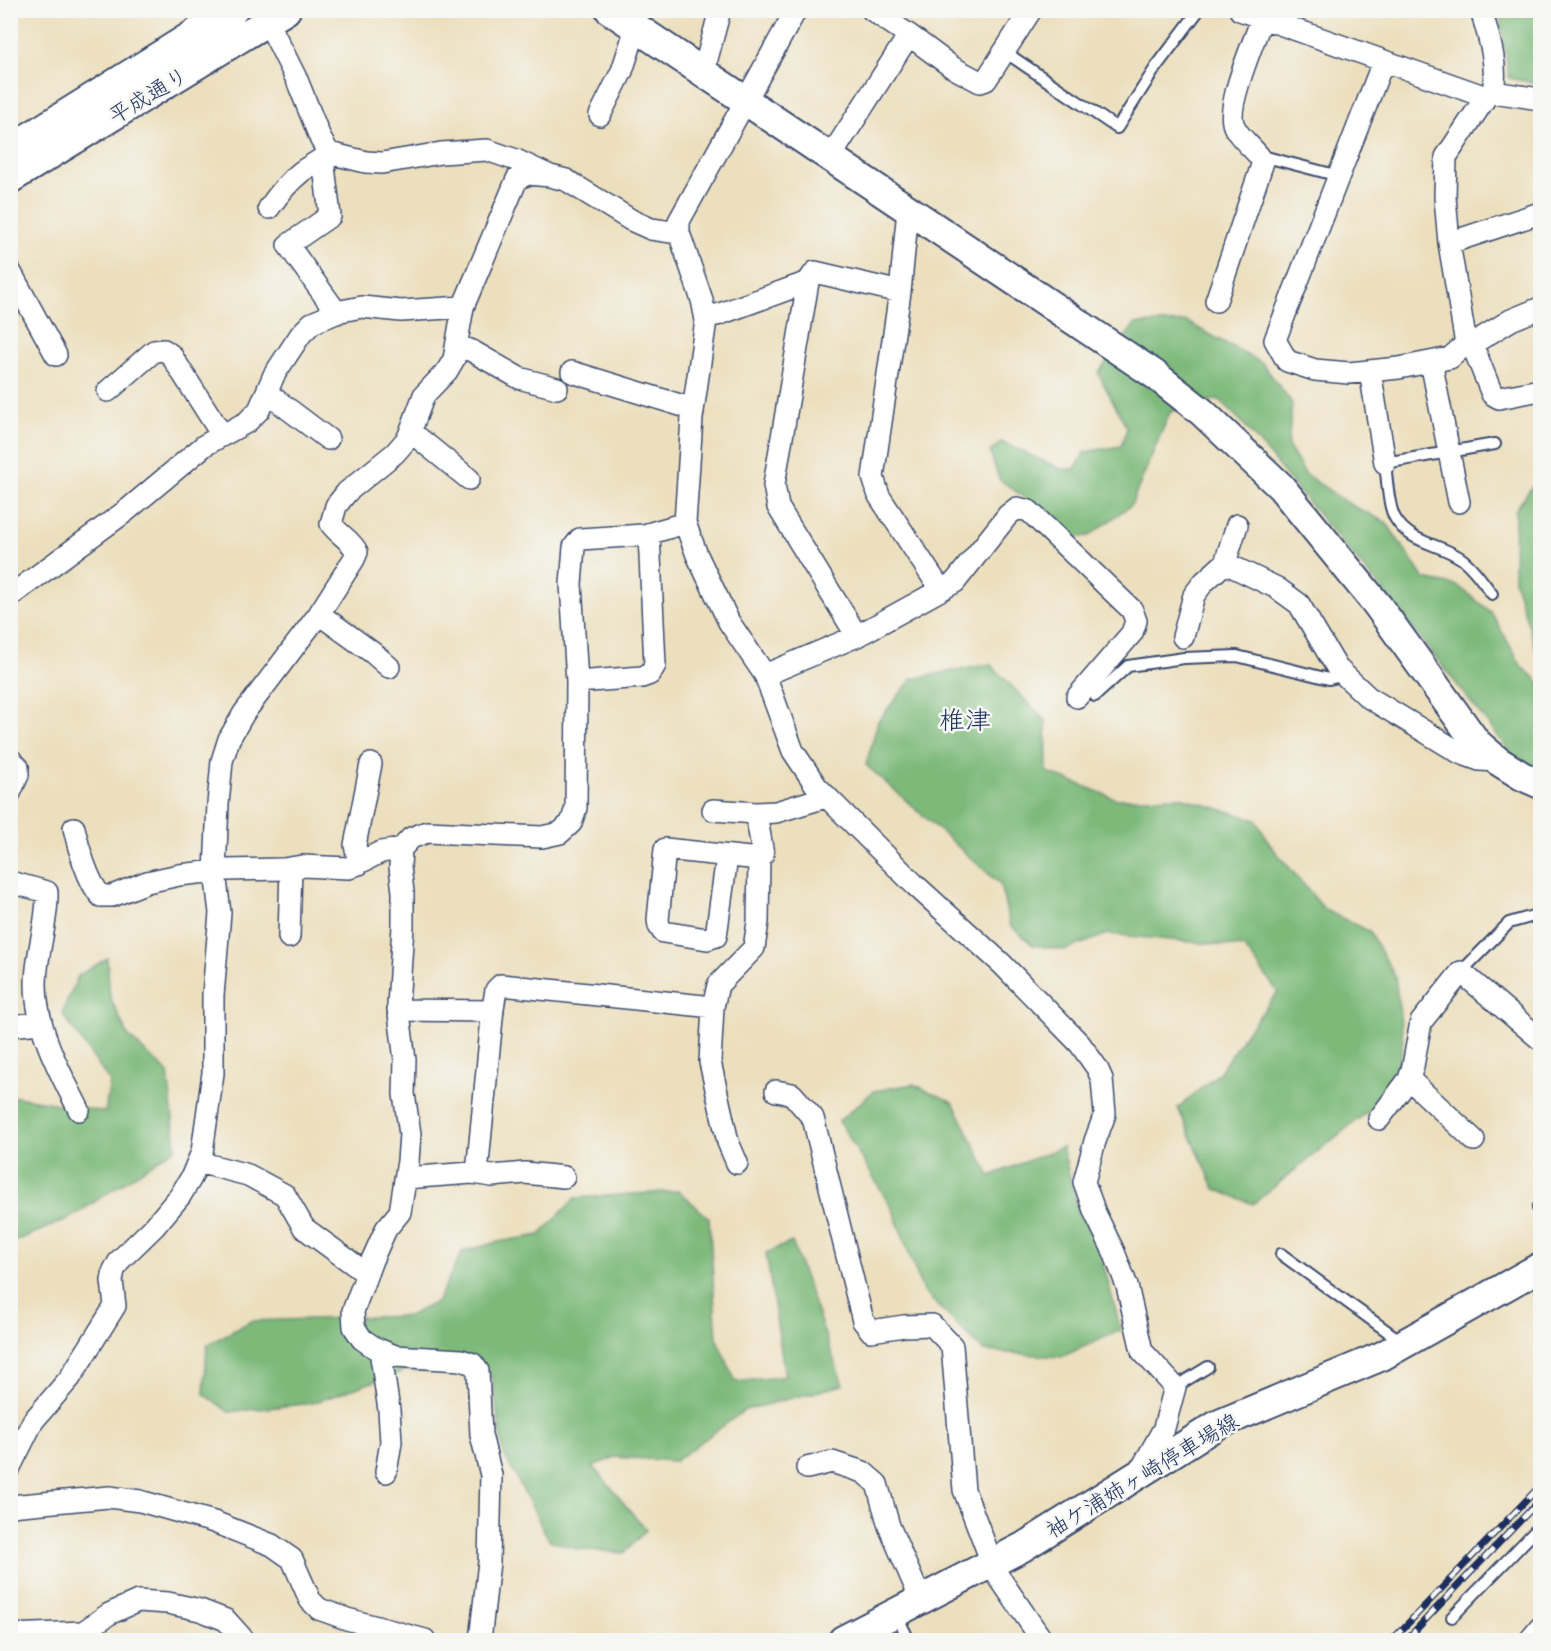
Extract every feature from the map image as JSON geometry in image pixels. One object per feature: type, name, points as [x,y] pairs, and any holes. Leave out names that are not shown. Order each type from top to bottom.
[{"type":"street","name":"平成通り","points":[[10,149],[234,10]]},
{"type":"street","points":[[610,10],[1154,374],[1218,426],[1281,487],[1378,606],[1476,742],[1498,761],[1540,784]]},
{"type":"street","points":[[703,74],[720,10]]},
{"type":"street","points":[[796,10],[679,221],[679,233],[705,315],[693,409],[685,523],[697,555],[729,622],[765,675],[794,751],[817,788],[914,884],[1002,964],[1080,1044],[1097,1068],[1102,1079],[1105,1114],[1084,1182],[1095,1214],[1114,1252],[1127,1286],[1142,1351],[1175,1387],[1164,1428],[1139,1473]]},
{"type":"street","points":[[872,10],[952,67],[980,82],[986,80],[1032,10]]},
{"type":"street","points":[[1240,10],[1383,62],[1490,95],[1540,99]]},
{"type":"street","points":[[1481,10],[1492,44],[1496,76],[1490,95],[1446,157],[1445,196],[1449,243],[1469,344],[1492,394],[1499,398],[1540,390]]},
{"type":"street","name":"平成通り","points":[[10,178],[277,16]]},
{"type":"street","points":[[277,16],[297,80],[326,155],[330,216],[288,245],[337,313]]},
{"type":"street","points":[[1216,301],[1263,162],[1234,128],[1230,116],[1236,92],[1262,19]]},
{"type":"street","points":[[600,115],[622,71],[636,28]]},
{"type":"street","points":[[831,156],[909,35]]},
{"type":"street","points":[[1383,62],[1275,340],[1287,362],[1315,370],[1349,373],[1450,358],[1469,344],[1511,320],[1540,308]]},
{"type":"street","points":[[269,208],[284,188],[302,171],[326,155],[382,163],[441,153],[487,150],[516,160],[550,176]]},
{"type":"street","points":[[10,1467],[33,1421],[70,1378],[116,1306],[112,1281],[114,1270],[120,1260],[154,1227],[180,1196],[202,1152],[213,1073],[213,995],[220,913],[215,872],[222,761],[229,739],[244,713],[319,614],[357,552],[353,544],[336,531],[331,524],[336,506],[354,486],[395,453],[411,432],[424,395],[454,359],[463,307],[518,179],[528,174],[566,180],[631,220],[651,229],[679,233]]},
{"type":"street","points":[[908,210],[900,292],[873,477],[879,496],[941,591]]},
{"type":"street","points":[[1449,243],[1540,213]]},
{"type":"street","points":[[10,271],[56,354]]},
{"type":"street","points":[[857,636],[778,507],[774,485],[808,282],[815,272],[900,292]]},
{"type":"street","points":[[705,315],[717,315],[808,282]]},
{"type":"street","points":[[10,596],[126,511],[205,445],[247,422],[260,410],[274,375],[301,334],[312,323],[337,313],[362,307],[401,311],[463,307]]},
{"type":"street","points":[[458,345],[519,378],[557,388]]},
{"type":"street","points":[[108,391],[154,351],[164,350],[171,355],[222,435]]},
{"type":"street","points":[[1431,362],[1459,502]]},
{"type":"street","points":[[1370,371],[1385,463]]},
{"type":"street","points":[[572,372],[693,409]]},
{"type":"street","points":[[267,393],[328,439]]},
{"type":"street","points":[[411,432],[468,480]]},
{"type":"street","points":[[765,675],[857,636],[955,582],[1008,515],[1017,508],[1029,511],[1132,610],[1136,621],[1132,633],[1086,696]]},
{"type":"street","points":[[480,1641],[489,1562],[490,1475],[481,1434],[478,1371],[473,1364],[460,1360],[395,1356],[362,1339],[354,1327],[353,1311],[366,1274],[386,1229],[400,1212],[410,1134],[404,1094],[405,1060],[398,1010],[404,892],[400,867],[401,849],[411,838],[427,832],[542,837],[560,833],[571,823],[576,808],[577,682],[571,584],[574,547],[580,538],[649,534],[685,523]]},
{"type":"street","points":[[1183,637],[1194,595],[1204,582],[1225,564],[1237,525]]},
{"type":"street","points":[[577,682],[642,677],[650,674],[655,665],[649,534]]},
{"type":"street","points":[[1225,564],[1277,588],[1299,604],[1337,668],[1368,697],[1460,753],[1479,760],[1498,761]]},
{"type":"street","points":[[319,614],[373,653],[389,668]]},
{"type":"street","points":[[10,759],[18,767],[18,775],[10,793]]},
{"type":"street","points":[[359,864],[355,845],[371,764]]},
{"type":"street","points":[[713,810],[776,812],[826,796]]},
{"type":"street","points":[[737,1163],[728,1142],[710,1062],[713,1008],[718,985],[754,948],[758,922],[759,859],[763,854],[756,813]]},
{"type":"street","points":[[74,828],[95,890],[101,896],[112,896],[147,882],[179,875],[302,866],[349,868],[381,852],[401,849]]},
{"type":"street","points":[[727,856],[716,936],[707,939],[663,932],[658,926],[658,920],[665,849],[759,859]]},
{"type":"street","points":[[289,937],[291,868]]},
{"type":"street","points":[[10,882],[47,892],[47,910],[36,983],[40,1023],[79,1110]]},
{"type":"street","points":[[1379,1119],[1409,1079],[1421,1022],[1461,972],[1540,1039]]},
{"type":"street","points":[[477,1173],[493,1011],[496,990],[501,985],[713,1008]]},
{"type":"street","points":[[398,1010],[493,1011]]},
{"type":"street","points":[[10,1026],[40,1023]]},
{"type":"street","points":[[1409,1079],[1474,1140]]},
{"type":"street","points":[[776,1091],[792,1095],[813,1119],[863,1321],[871,1331],[932,1325],[952,1346],[964,1490],[991,1564],[1042,1641]]},
{"type":"street","points":[[198,1162],[248,1176],[285,1195],[304,1228],[366,1274]]},
{"type":"street","points":[[405,1178],[477,1173],[492,1176],[525,1173],[564,1177]]},
{"type":"street","name":"袖ケ浦姉ヶ崎停車場線","points":[[843,1641],[1023,1547],[1217,1425],[1382,1356],[1540,1267]]},
{"type":"street","points":[[380,1350],[391,1442],[386,1472]]},
{"type":"street","points":[[807,1468],[832,1462],[863,1472],[877,1484],[889,1526],[921,1600]]},
{"type":"street","points":[[10,1506],[109,1497],[140,1501],[214,1522],[272,1545],[292,1559],[310,1600],[319,1609],[425,1641]]},
{"type":"street","points":[[10,1635],[83,1632],[109,1614],[138,1601],[168,1603],[200,1610],[226,1620],[244,1641]]},
{"type":"street","points":[[1530,1641],[1540,1628]]},
{"type":"lane","points":[[1005,52],[1118,128],[1156,67],[1199,10]]},
{"type":"lane","points":[[1260,157],[1339,176]]},
{"type":"lane","points":[[1492,594],[1474,570],[1460,558],[1420,541],[1402,528],[1393,516],[1385,463],[1496,444]]},
{"type":"lane","points":[[1086,696],[1128,666],[1184,658],[1237,656],[1329,680],[1346,675]]},
{"type":"lane","points":[[1461,972],[1509,923],[1540,914]]},
{"type":"lane","points":[[1281,1254],[1404,1343]]},
{"type":"lane","points":[[1175,1387],[1208,1367]]},
{"type":"lane","points":[[1452,1617],[1540,1526]]},
{"type":"lane","points":[[896,1613],[909,1641]]},
{"type":"green space","points":[[1499,11],[1540,11],[1540,84],[1509,78]]},
{"type":"green space","points":[[1187,322],[1262,363],[1292,403],[1288,446],[1305,474],[1351,505],[1386,522],[1424,579],[1458,586],[1491,612],[1522,667],[1540,682],[1540,770],[1517,761],[1389,598],[1241,421],[1218,399],[1170,412],[1131,505],[1089,536],[1078,537],[999,479],[990,452],[1001,442],[1061,469],[1075,469],[1085,452],[1121,446],[1127,428],[1098,373],[1135,324]]},
{"type":"green space","points":[[1537,480],[1540,487],[1540,662],[1514,580],[1515,510]]},
{"type":"green space","points":[[990,664],[1046,721],[1047,772],[1117,799],[1180,797],[1256,820],[1271,846],[1325,910],[1369,931],[1395,976],[1403,1039],[1394,1099],[1363,1115],[1253,1204],[1215,1189],[1178,1108],[1219,1073],[1278,992],[1244,947],[1108,934],[1065,950],[1033,945],[1010,925],[1000,884],[866,765],[878,721],[912,679]]},
{"type":"green space","points":[[107,958],[110,997],[128,1036],[168,1073],[176,1148],[70,1218],[11,1243],[11,1096],[105,1112],[110,1082],[62,1013],[78,976]]},
{"type":"green space","points":[[913,1084],[953,1102],[990,1176],[1062,1147],[1078,1209],[1092,1222],[1121,1330],[1061,1357],[984,1351],[923,1291],[893,1210],[839,1121],[874,1091]]},
{"type":"green space","points":[[679,1191],[709,1218],[717,1340],[736,1382],[785,1376],[766,1253],[792,1242],[843,1385],[745,1410],[675,1461],[615,1457],[593,1466],[646,1530],[624,1553],[577,1549],[549,1540],[503,1452],[492,1377],[407,1370],[313,1403],[229,1412],[204,1394],[207,1345],[251,1321],[408,1316],[437,1302],[462,1252],[498,1242],[540,1235],[575,1198]]},
{"type":"railway","points":[[1392,1640],[1540,1486]]},
{"type":"railway","points":[[1406,1640],[1540,1500]]},
{"type":"district","name":"椎津","points":[[965,720]]}]
